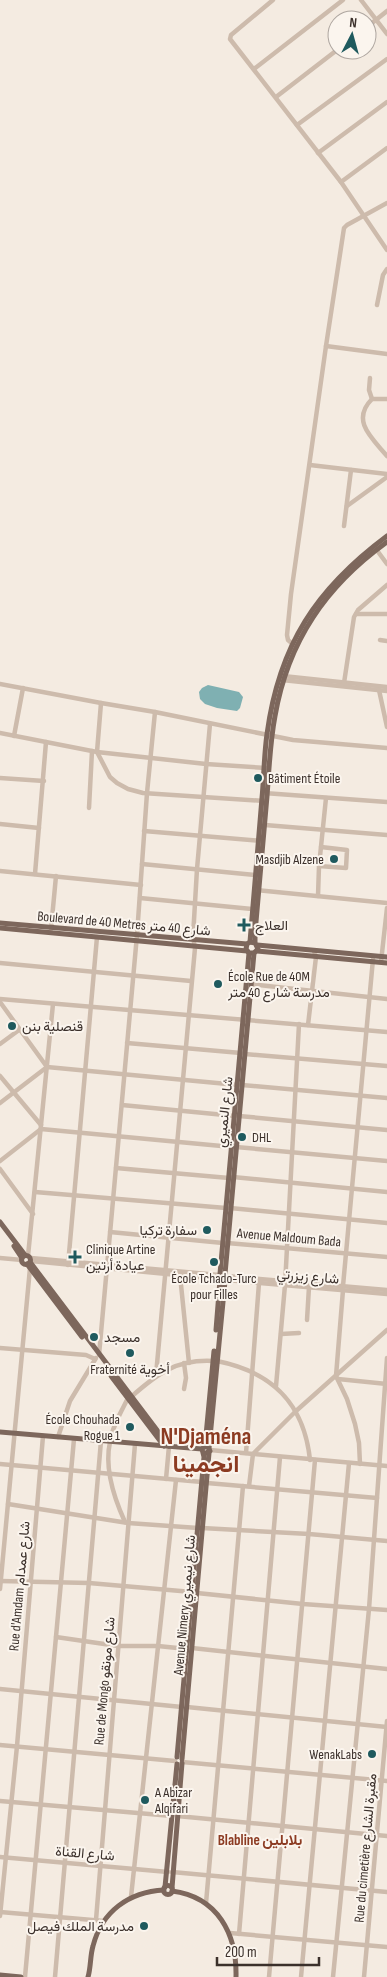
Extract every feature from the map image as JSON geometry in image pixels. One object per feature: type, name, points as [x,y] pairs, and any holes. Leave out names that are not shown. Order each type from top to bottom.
[{"type":"main road","points":[[252,948],[270,735],[281,678],[294,646],[324,600],[387,536]]},
{"type":"main road","points":[[375,547],[387,542]]},
{"type":"main road","points":[[252,948],[252,909],[256,890],[255,875],[265,825],[264,801]]},
{"type":"main road","name":"Boulevard de 40 Metres شارع 40 متر","points":[[0,923],[97,937],[193,940],[252,948]]},
{"type":"main road","name":"Boulevard de 40 Metres شارع 40 متر","points":[[0,928],[51,930],[137,938],[195,946],[252,948]]},
{"type":"main road","points":[[252,948],[384,960]]},
{"type":"main road","name":"شارع النميري","points":[[246,1019],[252,948]]},
{"type":"main road","name":"شارع النميري","points":[[223,1277],[252,948]]},
{"type":"main road","points":[[0,1222],[97,1357],[166,1446]]},
{"type":"main road","points":[[0,1228],[27,1260]]},
{"type":"main road","name":"Avenue Nimery شارع نيميري","points":[[172,1889],[170,1872],[174,1816],[223,1277]]},
{"type":"main road","points":[[0,1432],[207,1450]]},
{"type":"main road","name":"Avenue Nimery شارع نيميري","points":[[164,1888],[170,1872]]},
{"type":"main road","points":[[89,1977],[93,1946],[104,1921],[120,1903],[132,1897],[164,1888],[168,1894],[172,1889],[192,1895],[206,1903],[218,1915],[230,1933],[235,1947],[236,1977]]},
{"type":"main road","points":[[0,1975],[20,1977]]},
{"type":"street","points":[[273,0],[230,37],[231,41],[341,182],[387,250]]},
{"type":"street","points":[[254,69],[343,0]]},
{"type":"street","points":[[361,0],[369,10]]},
{"type":"street","points":[[377,20],[387,34]]},
{"type":"street","points":[[276,97],[327,58]]},
{"type":"street","points":[[297,125],[387,59]]},
{"type":"street","points":[[318,153],[387,102]]},
{"type":"street","points":[[341,182],[386,151]]},
{"type":"street","points":[[294,646],[287,635],[344,228],[387,203]]},
{"type":"street","points":[[378,305],[383,276],[387,269]]},
{"type":"street","points":[[326,346],[387,354]]},
{"type":"street","points":[[370,378],[369,390],[372,399]]},
{"type":"street","points":[[387,399],[372,399],[367,404],[363,415],[364,429],[387,456]]},
{"type":"street","points":[[310,465],[387,476]]},
{"type":"street","points":[[344,526],[351,470]]},
{"type":"street","points":[[347,506],[387,476]]},
{"type":"street","points":[[375,547],[387,564]]},
{"type":"street","points":[[344,683],[356,614],[387,585]]},
{"type":"street","points":[[356,614],[387,614]]},
{"type":"street","points":[[380,640],[387,641]]},
{"type":"street","points":[[281,678],[344,683],[387,691]]},
{"type":"street","points":[[281,678],[379,688],[387,687]]},
{"type":"street","points":[[0,684],[155,712],[293,740],[387,748]]},
{"type":"street","points":[[14,736],[23,688]]},
{"type":"street","points":[[379,688],[387,727]]},
{"type":"street","points":[[89,808],[101,703]]},
{"type":"street","points":[[58,1437],[70,1401],[97,1357],[134,976],[147,793],[155,712]]},
{"type":"street","points":[[156,1375],[195,946],[193,940],[197,869],[210,724]]},
{"type":"street","points":[[0,733],[95,752],[206,764],[267,768]]},
{"type":"street","points":[[35,874],[46,742]]},
{"type":"street","points":[[95,752],[110,777],[128,789],[147,793],[264,801]]},
{"type":"street","points":[[0,778],[44,781]]},
{"type":"street","points":[[265,794],[387,802]]},
{"type":"street","points":[[318,896],[326,798]]},
{"type":"street","points":[[0,824],[39,828]]},
{"type":"street","points":[[265,825],[387,835]]},
{"type":"street","points":[[144,831],[261,841]]},
{"type":"street","points":[[319,866],[346,868],[347,850],[321,847]]},
{"type":"street","points":[[142,864],[255,875]]},
{"type":"street","points":[[0,871],[141,885]]},
{"type":"street","points":[[51,930],[56,876]]},
{"type":"street","points":[[256,890],[387,903]]},
{"type":"street","points":[[140,898],[252,909]]},
{"type":"street","points":[[384,960],[387,908]]},
{"type":"street","points":[[68,1263],[97,937]]},
{"type":"street","points":[[308,1025],[315,954]]},
{"type":"street","points":[[360,1464],[360,1443],[355,1424],[337,1378],[348,1220],[373,959]]},
{"type":"street","points":[[0,963],[191,981]]},
{"type":"street","points":[[250,984],[387,999]]},
{"type":"street","points":[[0,1001],[91,1006],[387,1032]]},
{"type":"street","points":[[0,1001],[47,1067]]},
{"type":"street","points":[[0,1589],[22,1349],[27,1260],[53,1004]]},
{"type":"street","points":[[276,1386],[285,1283],[299,1024]]},
{"type":"street","points":[[0,1044],[20,1030]]},
{"type":"street","points":[[127,1043],[387,1066]]},
{"type":"street","points":[[0,1103],[47,1067],[387,1098]]},
{"type":"street","points":[[0,1076],[41,1127],[119,1137],[387,1160]]},
{"type":"street","points":[[122,1105],[387,1130]]},
{"type":"street","points":[[0,1161],[41,1127]]},
{"type":"street","points":[[116,1168],[387,1192]]},
{"type":"street","points":[[0,1169],[2,1177],[32,1214]]},
{"type":"street","points":[[35,1192],[387,1223]]},
{"type":"street","name":"Avenue Maldoum Bada","points":[[110,1232],[387,1257]]},
{"type":"street","points":[[0,1258],[223,1277]]},
{"type":"street","points":[[165,1272],[180,1275],[223,1277]]},
{"type":"street","points":[[180,1275],[186,1363],[184,1389]]},
{"type":"street","name":"شارع زيزرتي","points":[[223,1277],[259,1283],[285,1283],[309,1287],[343,1288]]},
{"type":"street","name":"شارع زيزرتي","points":[[223,1277],[387,1292]]},
{"type":"street","points":[[246,1453],[259,1283]]},
{"type":"street","points":[[307,1320],[309,1287]]},
{"type":"street","points":[[249,1486],[253,1454],[296,1411],[337,1378],[387,1330]]},
{"type":"street","points":[[280,1334],[299,1334]]},
{"type":"street","points":[[0,1348],[97,1357]]},
{"type":"street","points":[[333,1977],[363,1667],[387,1358]]},
{"type":"street","points":[[126,1523],[114,1496],[110,1474],[110,1442],[130,1398],[156,1375],[186,1363],[215,1361],[252,1372],[276,1386],[296,1411],[312,1460],[313,1492],[269,1977]]},
{"type":"street","points":[[337,1378],[386,1384]]},
{"type":"street","name":"Rue d'Amdam شارع عمدام","points":[[0,1916],[17,1746],[43,1436]]},
{"type":"street","points":[[25,1977],[74,1439]]},
{"type":"street","points":[[55,1977],[76,1752],[100,1441]]},
{"type":"street","name":"Rue de Mongo شارع مونقو","points":[[96,1920],[123,1586],[126,1523],[133,1476],[135,1444]]},
{"type":"street","points":[[166,1446],[166,1479]]},
{"type":"street","points":[[207,1450],[387,1466]]},
{"type":"street","points":[[239,1934],[280,1457]]},
{"type":"street","points":[[301,1977],[349,1463]]},
{"type":"street","points":[[0,1464],[377,1498]]},
{"type":"street","points":[[132,1897],[176,1480]]},
{"type":"street","points":[[206,1903],[243,1486]]},
{"type":"street","points":[[8,1504],[126,1523],[309,1534],[387,1541]]},
{"type":"street","points":[[0,1511],[7,1512]]},
{"type":"street","points":[[0,1581],[89,1583],[303,1604],[387,1610]]},
{"type":"street","points":[[56,1637],[118,1646],[158,1646],[228,1651],[387,1669]]},
{"type":"street","points":[[0,1689],[387,1727]]},
{"type":"street","name":"Rue du cimetière مقبرة الشارع","points":[[364,1977],[376,1835],[384,1780],[387,1721]]},
{"type":"street","points":[[0,1745],[384,1780]]},
{"type":"street","points":[[0,1801],[387,1836]]},
{"type":"street","name":"شارع القناة","points":[[0,1857],[387,1892]]},
{"type":"street","points":[[0,1912],[104,1921]]},
{"type":"street","points":[[230,1933],[387,1947]]},
{"type":"water","points":[[208,685],[239,692],[243,697],[240,708],[237,711],[205,704],[200,699],[199,692]]},
{"type":"place","name":"Bâtiment Étoile","points":[[258,778]]},
{"type":"place","name":"Masdjib Alzene","points":[[334,859]]},
{"type":"place","name":"العلاج","points":[[244,925]]},
{"type":"place","name":"École Rue de 40M مدرسة شارع 40 متر","points":[[218,984]]},
{"type":"place","name":"قنصلية بنن","points":[[12,1026]]},
{"type":"place","name":"DHL","points":[[242,1137]]},
{"type":"place","name":"سفارة تركيا","points":[[207,1230]]},
{"type":"place","name":"Clinique Artine عيادة أرتين","points":[[75,1257]]},
{"type":"place","name":"École Tchado-Turc pour Filles","points":[[214,1262]]},
{"type":"place","name":"مسجد","points":[[94,1337]]},
{"type":"place","name":"Fraternité أخوية","points":[[130,1353]]},
{"type":"place","name":"École Chouhada Rogue 1","points":[[130,1427]]},
{"type":"place","name":"WenakLabs","points":[[372,1754]]},
{"type":"place","name":"A Abizar Alqifari","points":[[145,1800]]},
{"type":"place","name":"مدرسة الملك فيصل","points":[[144,1926]]},
{"type":"district","name":"N'Djaména انجمينا","points":[[206,1450]]},
{"type":"district","name":"Blabline بلابلين","points":[[260,1840]]}]
